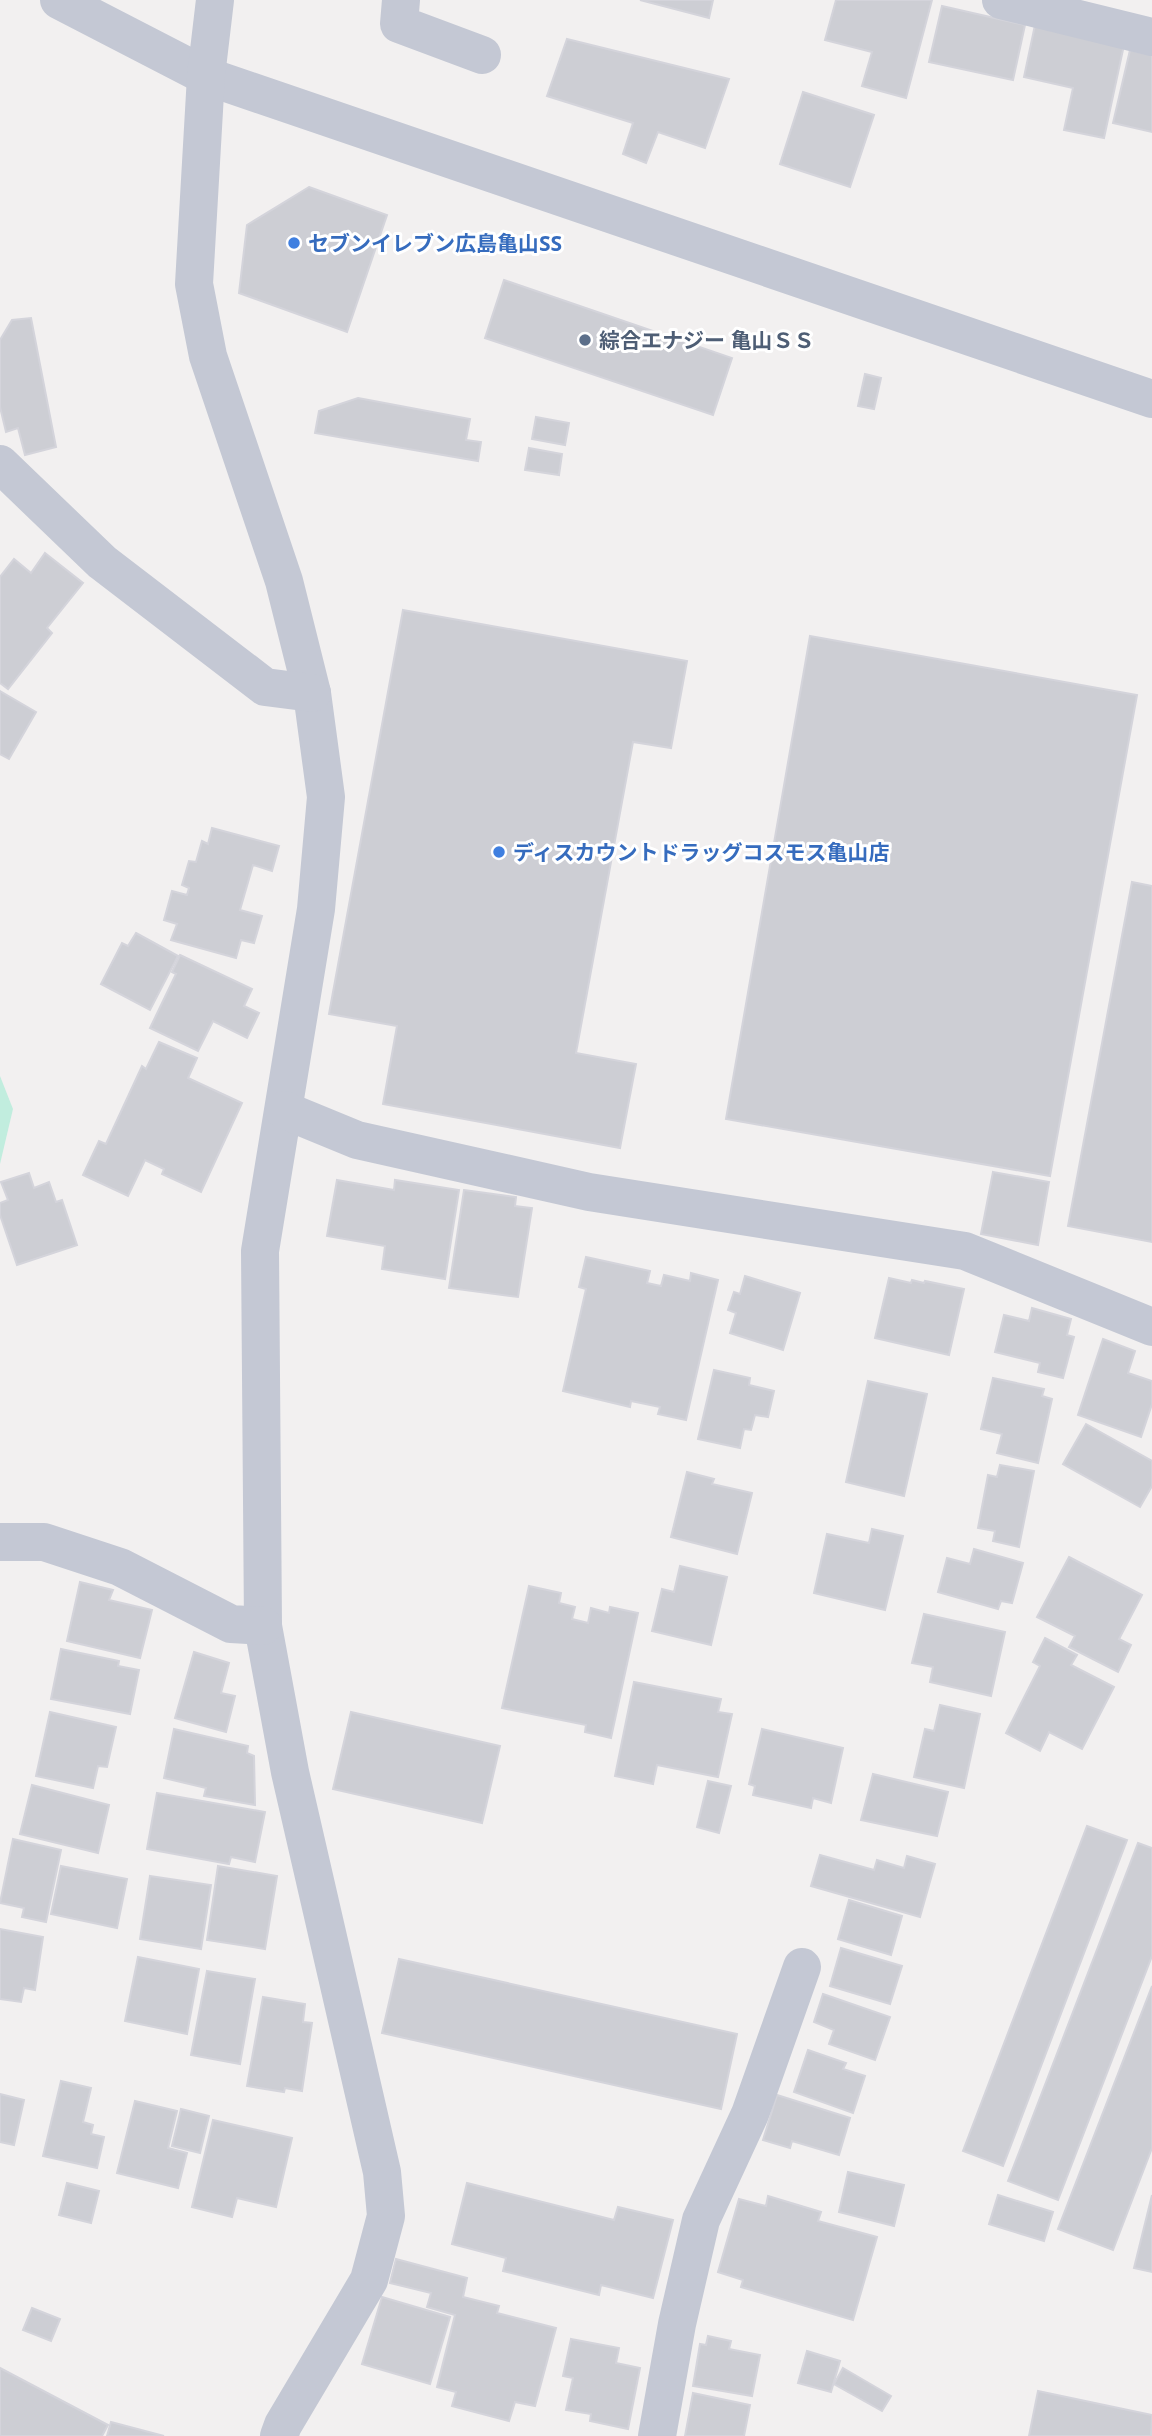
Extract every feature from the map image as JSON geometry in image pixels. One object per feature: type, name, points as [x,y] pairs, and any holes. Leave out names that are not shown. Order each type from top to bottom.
[{"type":"street","points":[[59,0],[206,76],[1152,399]]},
{"type":"street","points":[[215,0],[206,76],[194,284],[208,356],[284,581],[312,693],[326,797],[316,909],[260,1251],[263,1626],[290,1772],[382,2172],[386,2216],[369,2280],[279,2436]]},
{"type":"street","points":[[401,0],[399,24],[482,55]]},
{"type":"street","points":[[1001,0],[1152,37]]},
{"type":"street","points":[[0,464],[102,562],[265,687],[312,693]]},
{"type":"street","points":[[284,1110],[357,1140],[589,1192],[965,1251],[1152,1327]]},
{"type":"street","points":[[0,1542],[44,1542],[120,1567],[231,1624],[263,1626]]},
{"type":"street","points":[[657,2436],[677,2324],[701,2220],[750,2114],[802,1967]]},
{"type":"green space","points":[[0,1076],[13,1109],[0,1164]]},
{"type":"building","points":[[640,0],[713,0],[709,18]]},
{"type":"building","points":[[836,0],[932,0],[906,98],[862,86],[872,52],[825,40]]},
{"type":"building","points":[[942,6],[1025,25],[1013,80],[929,62]]},
{"type":"building","points":[[1035,25],[1124,45],[1104,138],[1064,130],[1073,88],[1024,77]]},
{"type":"building","points":[[567,39],[729,79],[705,148],[658,132],[646,163],[623,154],[633,123],[547,96]]},
{"type":"building","points":[[1130,50],[1152,55],[1152,132],[1113,123]]},
{"type":"building","points":[[803,92],[874,115],[850,187],[780,164]]},
{"type":"building","points":[[309,187],[387,215],[347,332],[239,293],[247,225]]},
{"type":"building","points":[[504,280],[732,358],[713,415],[485,338]]},
{"type":"building","points":[[31,318],[56,447],[25,455],[18,428],[6,432],[0,407],[0,340],[12,320]]},
{"type":"building","points":[[865,374],[881,378],[874,409],[858,406]]},
{"type":"building","points":[[358,398],[470,419],[466,440],[481,442],[478,461],[315,433],[319,411]]},
{"type":"building","points":[[536,417],[569,423],[565,445],[532,439]]},
{"type":"building","points":[[529,448],[562,454],[559,475],[525,470]]},
{"type":"building","points":[[45,553],[83,583],[47,628],[52,633],[8,689],[0,683],[0,577],[14,559],[31,573]]},
{"type":"building","points":[[403,610],[687,661],[671,748],[633,742],[576,1053],[636,1064],[620,1148],[383,1104],[397,1026],[329,1014]]},
{"type":"building","points":[[810,636],[1137,695],[1050,1176],[726,1119]]},
{"type":"building","points":[[0,691],[36,712],[9,759],[0,754]]},
{"type":"building","points":[[212,828],[279,846],[272,871],[253,865],[240,910],[262,916],[254,943],[241,940],[236,958],[171,940],[177,924],[164,920],[172,891],[187,895],[189,888],[182,885],[189,861],[196,862],[202,841],[208,844]]},
{"type":"building","points":[[1132,882],[1152,886],[1152,1242],[1068,1226]]},
{"type":"building","points":[[136,933],[178,956],[150,1010],[101,984],[122,943],[128,946]]},
{"type":"building","points":[[180,955],[252,989],[244,1006],[259,1013],[247,1038],[213,1021],[198,1051],[150,1028],[176,974],[172,972]]},
{"type":"building","points":[[159,1042],[197,1058],[188,1078],[242,1103],[201,1192],[162,1174],[164,1169],[145,1160],[128,1196],[83,1175],[99,1141],[106,1144],[142,1066],[146,1069]]},
{"type":"building","points":[[993,1172],[1049,1182],[1038,1245],[981,1234]]},
{"type":"building","points":[[29,1173],[34,1188],[49,1182],[56,1202],[62,1200],[77,1245],[17,1265],[0,1215],[0,1203],[8,1200],[1,1182]]},
{"type":"building","points":[[337,1180],[394,1190],[395,1180],[459,1190],[445,1279],[382,1269],[385,1246],[327,1236]]},
{"type":"building","points":[[464,1190],[516,1197],[515,1206],[532,1208],[518,1297],[449,1288]]},
{"type":"building","points":[[586,1257],[650,1271],[647,1283],[661,1286],[664,1275],[690,1281],[691,1273],[718,1280],[686,1420],[658,1414],[660,1407],[631,1401],[630,1407],[563,1391],[586,1289],[579,1287]]},
{"type":"building","points":[[745,1276],[800,1293],[783,1350],[730,1333],[736,1313],[728,1310],[734,1292],[740,1294]]},
{"type":"building","points":[[889,1278],[911,1283],[912,1280],[925,1281],[964,1289],[949,1355],[875,1338]]},
{"type":"building","points":[[1032,1308],[1071,1319],[1067,1335],[1074,1337],[1063,1378],[1038,1372],[1040,1363],[995,1352],[1004,1315],[1029,1321]]},
{"type":"building","points":[[1103,1339],[1135,1351],[1128,1373],[1152,1381],[1152,1404],[1141,1437],[1078,1415]]},
{"type":"building","points":[[714,1370],[750,1378],[749,1385],[774,1391],[768,1417],[755,1415],[751,1430],[744,1429],[740,1448],[698,1439]]},
{"type":"building","points":[[993,1378],[1044,1389],[1042,1396],[1052,1399],[1038,1463],[997,1453],[1002,1434],[981,1429]]},
{"type":"building","points":[[868,1381],[927,1394],[904,1496],[846,1482]]},
{"type":"building","points":[[1086,1424],[1152,1461],[1152,1486],[1140,1507],[1063,1464]]},
{"type":"building","points":[[1000,1465],[1034,1471],[1019,1547],[993,1541],[995,1531],[978,1528],[988,1475],[997,1477]]},
{"type":"building","points":[[687,1472],[714,1479],[712,1484],[752,1493],[737,1554],[671,1537]]},
{"type":"building","points":[[872,1529],[903,1536],[885,1610],[814,1593],[827,1534],[869,1543]]},
{"type":"building","points":[[974,1549],[1023,1563],[1012,1603],[1001,1601],[998,1609],[938,1592],[947,1558],[970,1564]]},
{"type":"building","points":[[1069,1557],[1142,1595],[1119,1639],[1131,1645],[1118,1672],[1069,1647],[1075,1636],[1037,1617]]},
{"type":"building","points":[[680,1566],[727,1577],[711,1645],[652,1631],[662,1589],[674,1592]]},
{"type":"building","points":[[80,1582],[113,1590],[109,1600],[152,1610],[140,1658],[67,1641]]},
{"type":"building","points":[[529,1586],[561,1593],[559,1603],[575,1607],[572,1619],[588,1623],[591,1608],[609,1613],[610,1607],[638,1613],[611,1738],[585,1732],[586,1725],[502,1708]]},
{"type":"building","points":[[924,1614],[1005,1632],[991,1696],[930,1682],[933,1667],[912,1663]]},
{"type":"building","points":[[1045,1638],[1077,1655],[1071,1665],[1114,1687],[1082,1749],[1049,1732],[1040,1751],[1006,1733],[1040,1666],[1033,1662]]},
{"type":"building","points":[[61,1649],[119,1661],[118,1666],[139,1670],[130,1714],[51,1699]]},
{"type":"building","points":[[194,1652],[229,1663],[221,1693],[235,1696],[226,1732],[175,1718]]},
{"type":"building","points":[[634,1682],[721,1699],[718,1712],[732,1714],[718,1777],[657,1765],[653,1784],[615,1776]]},
{"type":"building","points":[[940,1705],[980,1714],[964,1788],[914,1777],[925,1729],[934,1731]]},
{"type":"building","points":[[50,1712],[116,1727],[107,1767],[98,1766],[93,1788],[36,1776]]},
{"type":"building","points":[[351,1712],[500,1746],[482,1823],[333,1789]]},
{"type":"building","points":[[174,1729],[248,1746],[247,1753],[254,1756],[255,1805],[204,1796],[206,1788],[164,1778]]},
{"type":"building","points":[[762,1729],[843,1748],[831,1803],[813,1798],[811,1808],[753,1795],[755,1786],[749,1784]]},
{"type":"building","points":[[873,1774],[948,1792],[937,1836],[861,1820]]},
{"type":"building","points":[[708,1781],[731,1786],[719,1833],[697,1827]]},
{"type":"building","points":[[32,1785],[109,1805],[98,1853],[20,1834]]},
{"type":"building","points":[[157,1793],[265,1812],[255,1862],[231,1857],[229,1864],[147,1849]]},
{"type":"building","points":[[1087,1826],[1127,1840],[1003,2166],[963,2151]]},
{"type":"building","points":[[13,1839],[61,1850],[46,1922],[22,1917],[24,1908],[0,1903]]},
{"type":"building","points":[[1138,1843],[1152,1848],[1152,1956],[1058,2200],[1008,2181]]},
{"type":"building","points":[[820,1855],[874,1870],[877,1860],[904,1868],[907,1856],[935,1864],[920,1917],[811,1886]]},
{"type":"building","points":[[61,1866],[127,1879],[117,1928],[51,1914]]},
{"type":"building","points":[[218,1866],[277,1876],[265,1949],[207,1940]]},
{"type":"building","points":[[150,1876],[211,1885],[201,1949],[140,1939]]},
{"type":"building","points":[[849,1900],[902,1916],[891,1955],[838,1939]]},
{"type":"building","points":[[0,1929],[43,1937],[35,1990],[24,1988],[21,2002],[0,1999]]},
{"type":"building","points":[[841,1948],[902,1966],[890,2004],[830,1986]]},
{"type":"building","points":[[138,1957],[199,1969],[187,2034],[125,2021]]},
{"type":"building","points":[[399,1959],[737,2034],[721,2109],[382,2033]]},
{"type":"building","points":[[207,1971],[255,1979],[240,2064],[191,2055]]},
{"type":"building","points":[[1152,1986],[1152,2148],[1113,2250],[1058,2229]]},
{"type":"building","points":[[823,1994],[890,2017],[875,2060],[829,2044],[834,2030],[814,2022]]},
{"type":"building","points":[[263,1997],[305,2004],[303,2022],[312,2023],[302,2091],[285,2088],[284,2092],[247,2086]]},
{"type":"building","points":[[808,2050],[846,2063],[843,2069],[865,2076],[853,2113],[794,2092]]},
{"type":"building","points":[[61,2081],[91,2088],[83,2122],[93,2125],[91,2134],[104,2137],[97,2168],[43,2156]]},
{"type":"building","points":[[0,2094],[24,2100],[14,2145],[0,2142]]},
{"type":"building","points":[[777,2095],[850,2118],[839,2155],[792,2141],[790,2148],[763,2140]]},
{"type":"building","points":[[135,2101],[177,2111],[168,2148],[187,2153],[178,2188],[117,2173]]},
{"type":"building","points":[[181,2109],[209,2116],[200,2153],[172,2146]]},
{"type":"building","points":[[213,2120],[292,2138],[276,2207],[237,2198],[232,2217],[192,2207]]},
{"type":"building","points":[[848,2172],[904,2185],[894,2226],[839,2212]]},
{"type":"building","points":[[67,2183],[99,2191],[91,2223],[59,2215]]},
{"type":"building","points":[[467,2183],[614,2220],[618,2207],[673,2220],[653,2298],[601,2285],[599,2295],[503,2271],[506,2258],[452,2244]]},
{"type":"building","points":[[998,2195],[1053,2212],[1044,2241],[989,2224]]},
{"type":"building","points":[[1152,2195],[1152,2272],[1134,2268]]},
{"type":"building","points":[[768,2196],[821,2212],[818,2221],[877,2237],[853,2320],[741,2287],[743,2280],[718,2272],[739,2199],[766,2206]]},
{"type":"building","points":[[396,2259],[467,2278],[463,2297],[499,2306],[497,2313],[556,2328],[535,2406],[515,2402],[509,2421],[452,2406],[456,2392],[437,2387],[455,2315],[427,2307],[431,2293],[390,2283]]},
{"type":"building","points":[[382,2297],[450,2317],[430,2384],[362,2364]]},
{"type":"building","points":[[32,2308],[60,2319],[51,2341],[23,2330]]},
{"type":"building","points":[[708,2336],[731,2341],[729,2349],[760,2355],[752,2396],[693,2386],[700,2344],[706,2345]]},
{"type":"building","points":[[571,2339],[619,2348],[616,2363],[640,2368],[628,2429],[590,2421],[591,2414],[566,2410],[573,2378],[563,2376]]},
{"type":"building","points":[[807,2351],[840,2361],[831,2392],[798,2383]]},
{"type":"building","points":[[0,2368],[108,2425],[102,2436],[0,2436]]},
{"type":"building","points":[[843,2368],[891,2396],[882,2411],[834,2384]]},
{"type":"building","points":[[1038,2391],[1152,2415],[1151,2436],[1029,2436]]},
{"type":"building","points":[[693,2393],[750,2405],[744,2436],[685,2436]]},
{"type":"building","points":[[111,2422],[164,2436],[107,2436]]},
{"type":"place","name":"セブンイレブン広島亀山SS","points":[[294,243]]},
{"type":"place","name":"綜合エナジー 亀山ＳＳ","points":[[585,340]]},
{"type":"place","name":"ディスカウントドラッグコスモス亀山店","points":[[499,852]]}]
